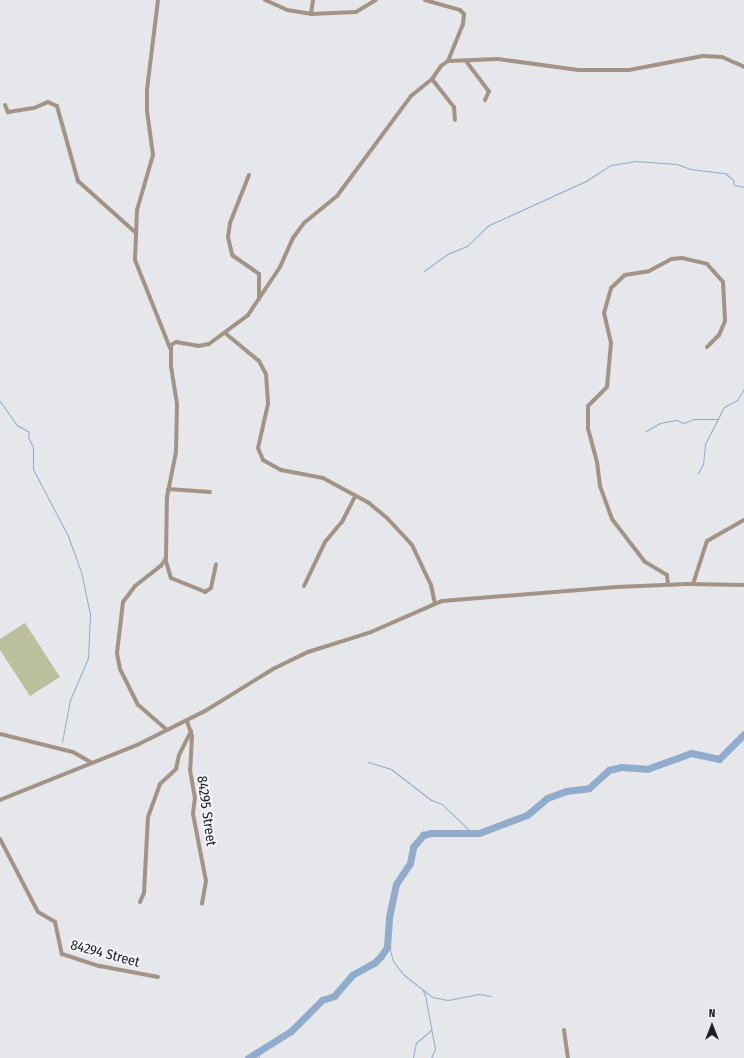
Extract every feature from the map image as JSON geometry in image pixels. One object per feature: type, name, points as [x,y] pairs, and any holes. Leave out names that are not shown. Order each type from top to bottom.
[{"type":"street","points":[[158,0],[147,90],[147,111],[153,155],[140,198],[135,232],[138,270],[148,289],[155,312],[168,338],[176,404],[176,452],[168,490],[166,561],[171,578],[205,592],[211,588],[216,565]]},
{"type":"street","points":[[266,0],[287,10],[311,14],[356,12],[376,0]]},
{"type":"street","points":[[311,14],[313,0]]},
{"type":"street","points":[[170,351],[174,343],[202,346],[225,333],[248,315],[280,267],[293,238],[304,223],[337,196],[411,96],[432,79],[441,66],[448,61],[463,24],[464,14],[460,10],[425,0]]},
{"type":"street","points":[[448,61],[498,59],[578,70],[629,70],[703,56],[722,57],[744,67]]},
{"type":"street","points":[[466,61],[490,91],[486,100]]},
{"type":"street","points":[[432,79],[454,107],[455,120]]},
{"type":"street","points":[[5,105],[8,112],[34,108],[48,102],[57,106],[78,181],[135,232]]},
{"type":"street","points":[[249,176],[228,237],[232,255],[259,274],[259,299]]},
{"type":"street","points":[[668,584],[667,575],[645,562],[612,519],[600,486],[597,462],[588,429],[588,406],[607,387],[611,343],[604,313],[611,288],[625,275],[649,271],[672,259],[682,258],[707,264],[723,282],[725,321],[719,335],[707,347]]},
{"type":"street","points":[[225,333],[259,361],[266,374],[268,404],[258,448],[263,460],[281,470],[323,478],[369,503],[408,538],[431,585],[435,604]]},
{"type":"street","points":[[168,490],[210,492]]},
{"type":"street","points":[[304,586],[325,542],[342,522],[356,496]]},
{"type":"street","points":[[693,584],[707,541],[744,520]]},
{"type":"street","points":[[166,561],[125,597],[120,613],[117,653],[120,669],[138,705],[167,730]]},
{"type":"street","points":[[0,800],[92,763],[187,721],[273,670],[308,652],[371,632],[435,604],[451,599],[668,584],[744,585]]},
{"type":"street","name":"84295 Street","points":[[187,721],[192,731],[190,765],[195,797],[193,814],[206,881],[202,904]]},
{"type":"street","points":[[140,902],[144,893],[148,817],[160,784],[176,769],[179,755],[192,731]]},
{"type":"street","points":[[0,734],[73,752],[92,763]]},
{"type":"street","name":"84294 Street","points":[[0,839],[38,912],[50,917],[56,925],[62,954],[100,966],[158,977]]},
{"type":"street","points":[[564,1030],[568,1058]]},
{"type":"green space","points":[[25,623],[60,677],[30,696],[0,650],[0,639]]},
{"type":"waterway","points":[[424,271],[447,254],[467,246],[489,225],[586,181],[611,165],[635,161],[677,164],[690,169],[725,173],[733,180],[734,185],[744,187],[744,191]]},
{"type":"waterway","points":[[698,473],[703,464],[705,444],[720,414],[724,407],[737,400],[744,389]]},
{"type":"waterway","points":[[0,401],[17,425],[29,432],[28,437],[33,447],[33,469],[68,536],[81,571],[90,614],[88,658],[70,700],[62,742]]},
{"type":"waterway","points":[[646,431],[660,423],[676,420],[684,423],[694,419],[718,419]]},
{"type":"waterway","points":[[248,1058],[291,1031],[322,1000],[334,996],[352,975],[374,963],[381,956],[387,947],[389,917],[396,884],[410,863],[413,847],[423,835],[431,833],[479,833],[527,815],[547,798],[566,791],[589,788],[609,770],[621,767],[647,769],[691,753],[719,759],[744,734]]},
{"type":"waterway","points":[[368,762],[391,769],[431,800],[442,804],[472,833]]},
{"type":"waterway","points":[[386,948],[390,950],[393,961],[404,975],[432,997],[448,1000],[478,994],[491,996]]},
{"type":"waterway","points":[[422,989],[425,995],[435,1049],[431,1058]]},
{"type":"waterway","points":[[413,1058],[416,1043],[431,1030]]},
{"type":"waterway","points":[[258,1052],[259,1058]]}]
